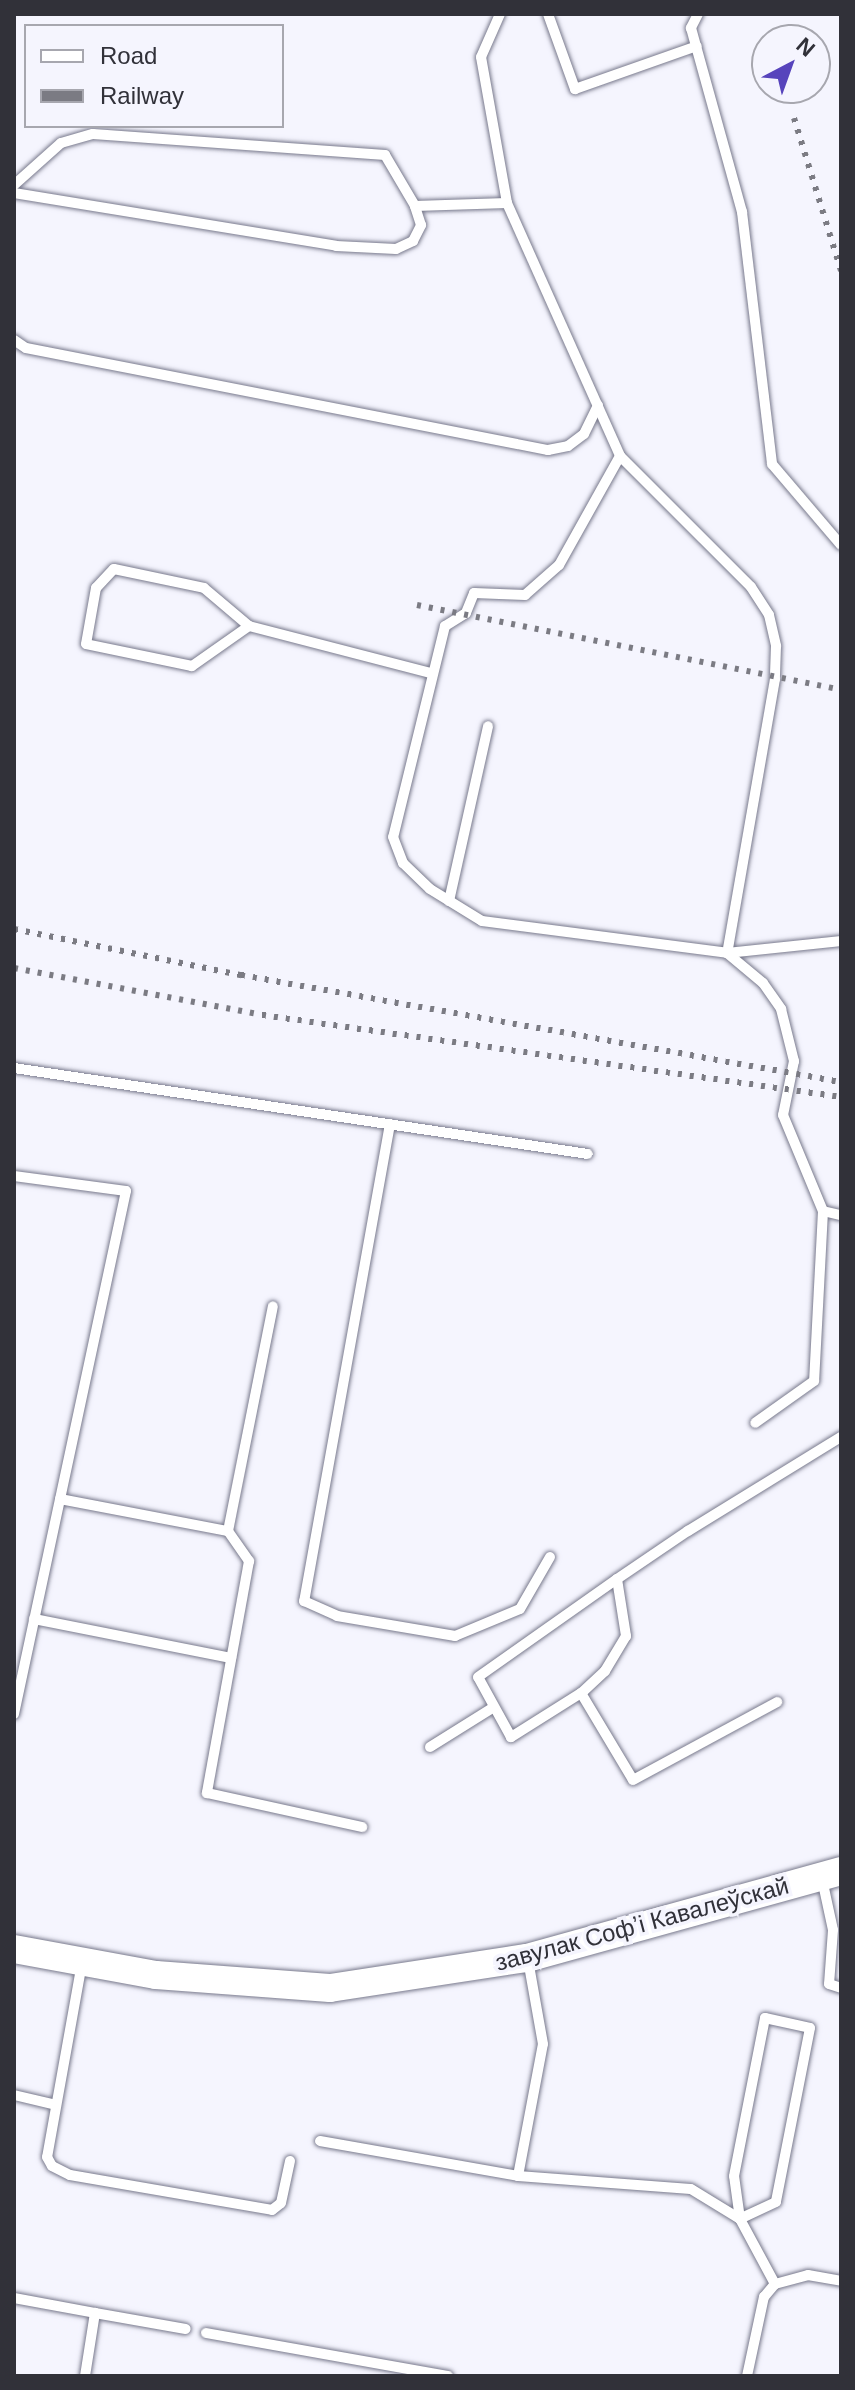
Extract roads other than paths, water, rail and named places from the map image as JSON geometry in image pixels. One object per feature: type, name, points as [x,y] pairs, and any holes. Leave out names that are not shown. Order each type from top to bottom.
[{"type":"street","name":"завулак Софʼі Кавалеўскай","points":[[14,1949],[156,1975],[330,1988],[527,1958],[831,1874]]},
{"type":"lane","points":[[500,14],[481,57],[507,203],[620,456],[751,587],[769,615],[776,646],[775,679],[727,953]]},
{"type":"lane","points":[[548,14],[575,89],[697,46]]},
{"type":"lane","points":[[698,14],[691,28],[742,212],[772,464],[841,545]]},
{"type":"lane","points":[[14,185],[61,143],[93,134],[385,155],[415,206],[421,225],[413,241],[396,249],[336,246],[14,193]]},
{"type":"lane","points":[[415,206],[507,203]]},
{"type":"lane","points":[[14,340],[26,348],[548,450],[568,446],[584,434],[598,405]]},
{"type":"lane","points":[[620,456],[559,565],[525,595],[474,593],[466,613],[445,626],[393,837],[403,863],[449,901],[482,921],[727,953],[841,941]]},
{"type":"lane","points":[[249,626],[192,666],[86,644],[96,588],[114,569],[204,588],[249,626],[431,673]]},
{"type":"lane","points":[[449,901],[488,726]]},
{"type":"lane","points":[[727,953],[763,983],[781,1009],[794,1061],[783,1115],[823,1211],[814,1381],[755,1423]]},
{"type":"lane","points":[[14,1068],[588,1154]]},
{"type":"lane","points":[[390,1124],[304,1601],[337,1616],[455,1636],[520,1609],[550,1557]]},
{"type":"lane","points":[[14,1176],[126,1191],[14,1714]]},
{"type":"lane","points":[[823,1211],[841,1215]]},
{"type":"lane","points":[[228,1531],[273,1306]]},
{"type":"lane","points":[[617,1579],[626,1636],[605,1671],[581,1693],[511,1737],[478,1677],[617,1579],[841,1437]]},
{"type":"lane","points":[[60,1499],[228,1531],[249,1561],[207,1793],[362,1827]]},
{"type":"lane","points":[[34,1619],[231,1658]]},
{"type":"lane","points":[[581,1693],[633,1780],[777,1702]]},
{"type":"lane","points":[[430,1747],[494,1707]]},
{"type":"lane","points":[[831,1874],[833,1930],[829,1984],[841,1988]]},
{"type":"lane","points":[[518,2176],[543,2044],[527,1958]]},
{"type":"lane","points":[[82,1961],[47,2157],[52,2166],[70,2175],[272,2210],[281,2203],[290,2161]]},
{"type":"lane","points":[[740,2219],[776,2202],[810,2028],[765,2018],[734,2176],[740,2219],[775,2284]]},
{"type":"lane","points":[[14,2095],[56,2105]]},
{"type":"lane","points":[[320,2141],[518,2176],[691,2189],[740,2219]]},
{"type":"lane","points":[[747,2376],[764,2297],[775,2284],[808,2275],[841,2281]]},
{"type":"lane","points":[[14,2298],[186,2329]]},
{"type":"lane","points":[[85,2376],[95,2313]]},
{"type":"lane","points":[[206,2333],[448,2376]]},
{"type":"railway","points":[[794,118],[841,271]]},
{"type":"railway","points":[[417,605],[841,690]]},
{"type":"railway","points":[[14,929],[241,975],[841,1082]]},
{"type":"railway","points":[[14,968],[262,1015],[841,1097]]}]
